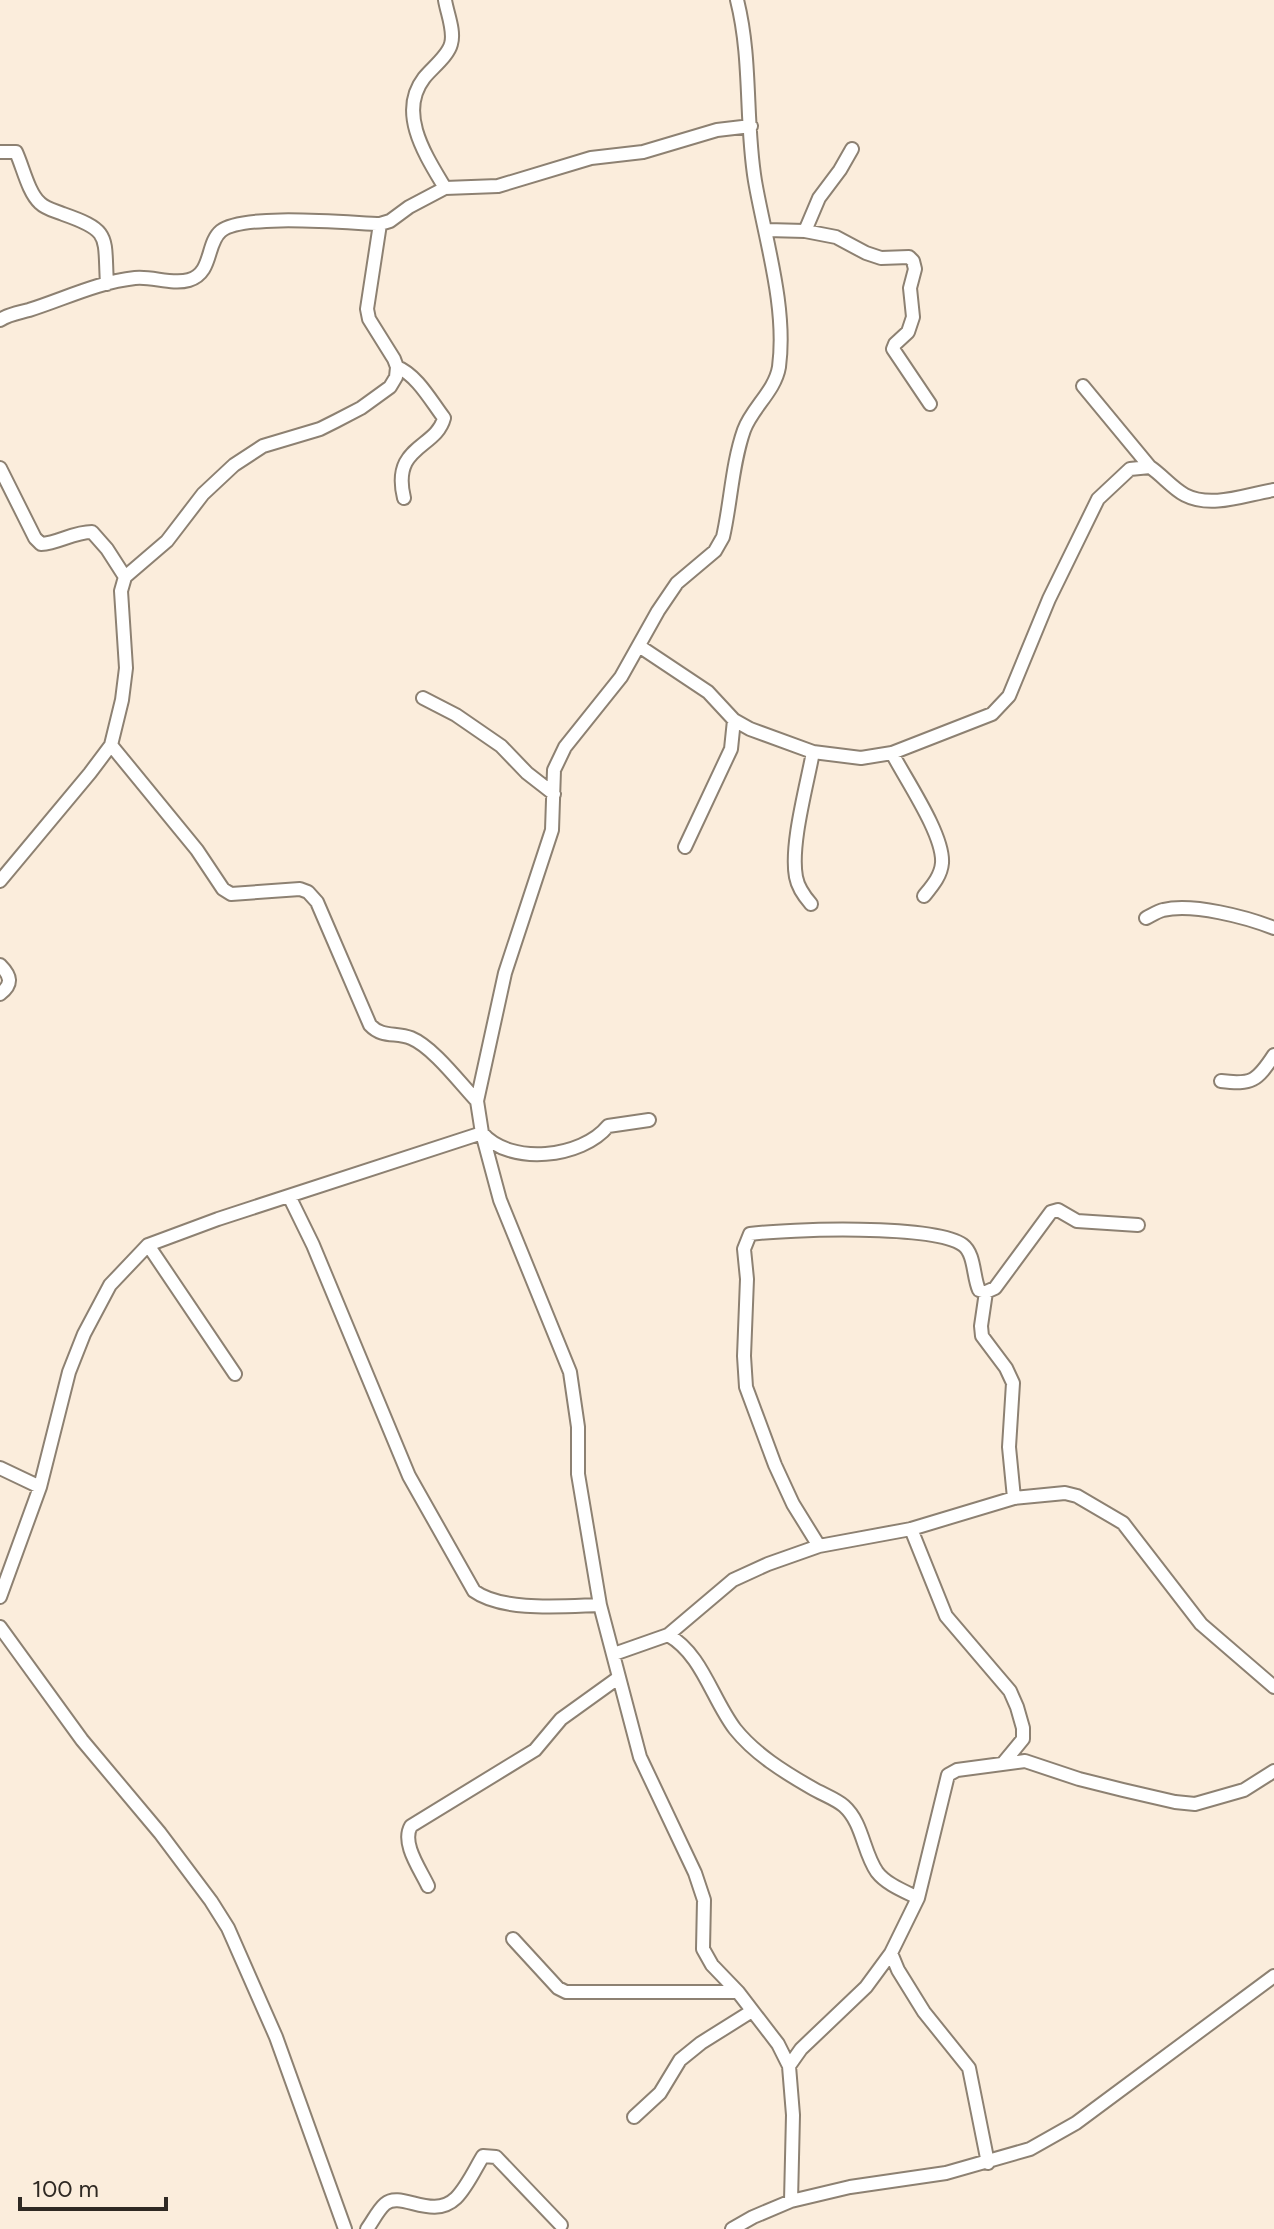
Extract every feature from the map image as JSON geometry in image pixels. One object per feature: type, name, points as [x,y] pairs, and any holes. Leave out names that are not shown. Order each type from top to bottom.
[{"type":"street","points":[[445,0],[453,40],[416,89],[413,102],[421,149],[445,188]]},
{"type":"street","points":[[737,0],[745,32],[755,180],[767,230],[777,301],[778,372],[768,393],[750,415],[743,433],[723,537],[715,551],[677,583],[621,677],[565,747],[554,770],[552,830],[505,973],[477,1101],[500,1200],[570,1372],[578,1427],[578,1474],[600,1605],[640,1757],[695,1873],[704,1900],[703,1949],[712,1965],[738,1992],[778,2044],[789,2066],[793,2115],[791,2201]]},
{"type":"street","points":[[0,320],[9,314],[133,278],[185,281],[196,278],[204,269],[215,238],[229,225],[282,221],[380,224],[445,188],[498,186],[591,158],[643,152],[717,130],[751,126]]},
{"type":"street","points":[[805,231],[819,198],[852,149]]},
{"type":"street","points":[[0,152],[16,152],[33,193],[43,206],[94,225],[101,231],[105,241],[107,284]]},
{"type":"street","points":[[0,881],[111,745],[126,668],[121,591],[125,577],[167,541],[203,494],[234,465],[263,446],[320,429],[361,408],[390,387],[396,377],[394,359],[369,319],[367,309],[380,224]]},
{"type":"street","points":[[767,230],[805,231],[836,237],[881,258],[909,257],[913,261],[915,269],[910,288],[913,317],[908,332],[893,349],[930,404]]},
{"type":"street","points":[[397,367],[405,370],[444,418],[442,425],[414,449],[403,468],[401,484],[404,498]]},
{"type":"street","points":[[1083,386],[1150,467],[1190,497],[1205,500],[1242,497],[1274,490]]},
{"type":"street","points":[[639,646],[708,692],[734,720],[750,729],[813,752],[861,758],[892,753],[992,714],[1009,696],[1049,599],[1098,499],[1130,469],[1150,467]]},
{"type":"street","points":[[0,468],[35,538],[41,544],[81,532],[92,532],[125,577]]},
{"type":"street","points":[[423,698],[456,715],[501,746],[527,773],[554,794]]},
{"type":"street","points":[[685,847],[731,749],[734,720]]},
{"type":"street","points":[[111,745],[197,850],[223,889],[231,894],[288,889],[308,892],[317,902],[370,1025],[376,1032],[419,1043],[477,1101]]},
{"type":"street","points":[[811,904],[800,891],[795,875],[797,841],[813,752]]},
{"type":"street","points":[[892,753],[939,839],[942,863],[939,876],[924,896]]},
{"type":"street","points":[[1146,918],[1162,910],[1185,909],[1253,920],[1274,928]]},
{"type":"street","points":[[0,965],[10,981],[8,988],[0,994]]},
{"type":"street","points":[[1221,1081],[1250,1082],[1261,1075],[1274,1055]]},
{"type":"street","points":[[482,1133],[491,1143],[505,1149],[554,1154],[578,1147],[601,1134],[608,1126],[649,1120]]},
{"type":"street","points":[[0,1597],[40,1487],[69,1372],[84,1334],[110,1285],[148,1245],[482,1133]]},
{"type":"street","points":[[289,1196],[313,1245],[409,1476],[474,1591],[485,1599],[503,1602],[551,1606],[600,1605]]},
{"type":"street","points":[[819,1546],[787,1491],[746,1387],[747,1279],[744,1249],[750,1234],[776,1230],[882,1230],[948,1239],[963,1245],[970,1254],[976,1283],[979,1290],[986,1292],[995,1288],[1051,1212],[1058,1210],[1077,1221],[1138,1225]]},
{"type":"street","points":[[148,1245],[235,1374]]},
{"type":"street","points":[[986,1292],[982,1336],[1006,1368],[1013,1383],[1009,1447],[1014,1498]]},
{"type":"street","points":[[0,1468],[40,1487]]},
{"type":"street","points":[[614,1654],[668,1635],[733,1580],[819,1546],[911,1529],[1014,1498],[1065,1493],[1077,1496],[1123,1523],[1201,1624],[1274,1687]]},
{"type":"street","points":[[911,1529],[946,1616],[1010,1691],[1017,1707],[1023,1739],[1002,1765]]},
{"type":"street","points":[[0,1627],[82,1740],[160,1833],[228,1928],[276,2037],[345,2229]]},
{"type":"street","points":[[668,1635],[686,1648],[743,1738],[792,1777],[844,1805],[861,1833],[877,1873],[918,1898]]},
{"type":"street","points":[[428,1886],[408,1843],[407,1832],[411,1826],[535,1750],[561,1719],[618,1678]]},
{"type":"street","points":[[789,2066],[801,2049],[866,1987],[891,1953],[918,1898],[948,1775],[957,1770],[1025,1761],[1108,1787],[1195,1804],[1244,1790],[1274,1771]]},
{"type":"street","points":[[513,1939],[558,1988],[566,1992],[738,1992]]},
{"type":"street","points":[[891,1953],[917,2002],[969,2068],[988,2163]]},
{"type":"street","points":[[732,2229],[791,2201],[850,2187],[946,2173],[1030,2149],[1076,2123],[1274,1976]]},
{"type":"street","points":[[634,2117],[660,2093],[680,2060],[752,2011]]},
{"type":"street","points":[[367,2229],[386,2202],[393,2200],[423,2207],[444,2205],[456,2197],[483,2156],[489,2155],[496,2157],[561,2225]]}]
